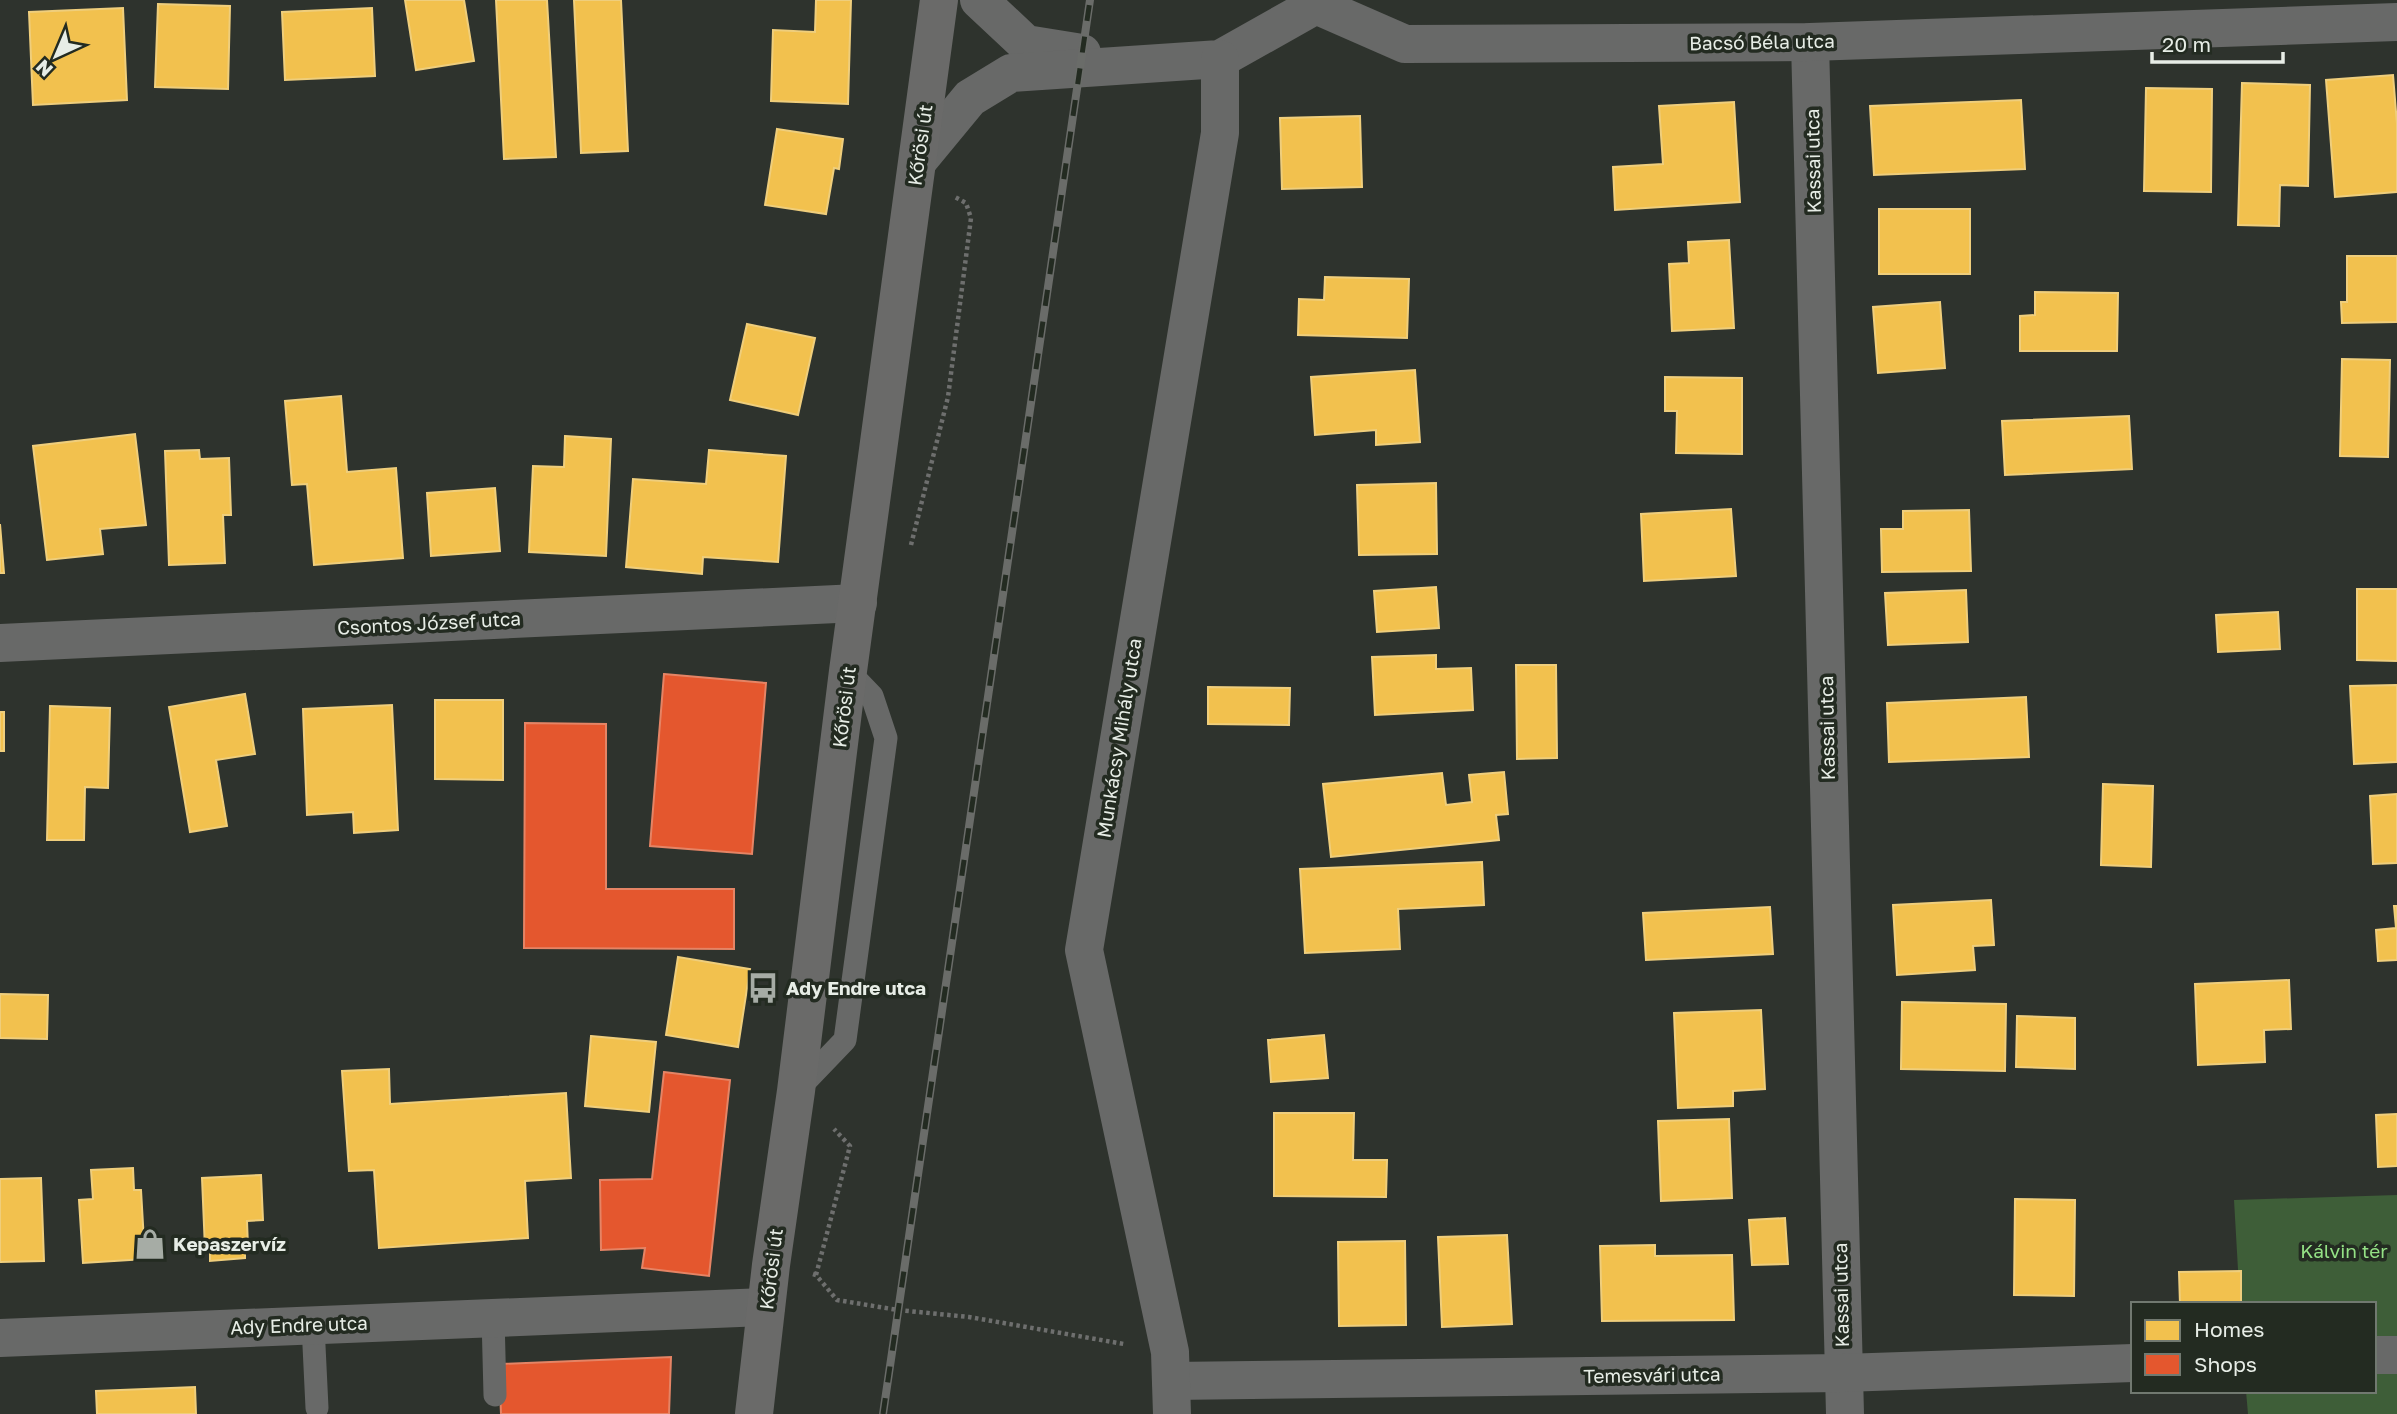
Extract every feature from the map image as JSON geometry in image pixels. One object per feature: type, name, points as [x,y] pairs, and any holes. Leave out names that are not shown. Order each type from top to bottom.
[{"type":"main road","name":"Kőrösi út","points":[[754,1414],[848,671],[939,0]]},
{"type":"street","name":"Bacsó Béla utca","points":[[979,0],[1026,44],[1150,63]]},
{"type":"street","name":"Bacsó Béla utca","points":[[918,161],[971,98],[1011,73],[1220,59],[1317,2],[1405,44],[1810,42],[2397,22]]},
{"type":"street","name":"Kassai utca","points":[[1810,42],[1845,1414]]},
{"type":"street","name":"Munkácsy Mihály utca","points":[[1171,1383],[1084,950],[1220,133],[1220,59]]},
{"type":"street","name":"Csontos József utca","points":[[0,643],[858,603]]},
{"type":"street","name":"Ady Endre utca","points":[[0,1338],[766,1307]]},
{"type":"street","points":[[2376,1355],[2397,1355]]},
{"type":"street","name":"Temesvári utca","points":[[1171,1383],[1843,1373],[2131,1363]]},
{"type":"lane","points":[[493,1317],[495,1395]]},
{"type":"lane","points":[[313,1325],[317,1408]]},
{"type":"path","points":[[771,1265],[816,1275],[837,1300],[898,1310],[969,1317],[1171,1383]]},
{"type":"green space","name":"Kálvin tér","points":[[2397,1195],[2397,1414],[2248,1414],[2246,1393],[2376,1393],[2376,1302],[2240,1302],[2234,1200]]},
{"type":"building: Homes","points":[[405,0],[464,0],[474,61],[416,70]]},
{"type":"building: Homes","points":[[496,0],[547,0],[556,157],[504,159]]},
{"type":"building: Homes","points":[[574,0],[621,0],[628,151],[581,153]]},
{"type":"building: Homes","points":[[816,0],[851,0],[848,104],[771,101],[773,30],[815,32]]},
{"type":"building: Homes","points":[[158,4],[230,6],[228,89],[155,87]]},
{"type":"building: Homes","points":[[123,8],[127,100],[33,105],[29,12]]},
{"type":"building: Homes","points":[[372,8],[375,76],[285,80],[282,12]]},
{"type":"building: Homes","points":[[2393,75],[2397,124],[2397,192],[2335,197],[2326,80]]},
{"type":"building: Homes","points":[[2242,83],[2310,85],[2308,186],[2280,185],[2279,226],[2238,225]]},
{"type":"building: Homes","points":[[2146,88],[2212,89],[2211,192],[2144,191]]},
{"type":"building: Homes","points":[[2021,100],[2025,169],[1874,175],[1870,106]]},
{"type":"building: Homes","points":[[1734,102],[1740,202],[1615,210],[1613,167],[1663,164],[1659,106]]},
{"type":"building: Homes","points":[[1360,116],[1362,187],[1282,189],[1280,118]]},
{"type":"building: Homes","points":[[777,129],[843,139],[839,169],[834,168],[826,214],[765,205]]},
{"type":"building: Homes","points":[[1879,209],[1970,209],[1970,274],[1879,274]]},
{"type":"building: Homes","points":[[1729,240],[1734,328],[1672,331],[1669,264],[1689,263],[1688,242]]},
{"type":"building: Homes","points":[[2347,256],[2397,256],[2397,322],[2342,323],[2341,302],[2347,302]]},
{"type":"building: Homes","points":[[1325,277],[1409,279],[1407,338],[1298,335],[1299,299],[1324,300]]},
{"type":"building: Homes","points":[[2035,292],[2118,293],[2117,351],[2020,351],[2020,316],[2035,315]]},
{"type":"building: Homes","points":[[1940,302],[1945,368],[1878,373],[1873,307]]},
{"type":"building: Homes","points":[[747,324],[815,338],[798,415],[730,400]]},
{"type":"building: Homes","points":[[2342,359],[2390,360],[2388,457],[2340,456]]},
{"type":"building: Homes","points":[[1415,370],[1420,442],[1376,445],[1376,430],[1315,435],[1311,377]]},
{"type":"building: Homes","points":[[1665,377],[1742,378],[1742,454],[1676,453],[1677,411],[1665,411]]},
{"type":"building: Homes","points":[[341,396],[347,472],[396,468],[403,558],[314,565],[307,484],[292,485],[285,401]]},
{"type":"building: Homes","points":[[2129,416],[2132,469],[2005,475],[2002,421]]},
{"type":"building: Homes","points":[[135,434],[146,525],[100,529],[103,554],[47,560],[33,446]]},
{"type":"building: Homes","points":[[565,436],[611,439],[606,556],[529,552],[533,466],[564,467]]},
{"type":"building: Homes","points":[[199,450],[200,459],[229,458],[231,515],[223,515],[225,563],[169,565],[165,451]]},
{"type":"building: Homes","points":[[709,450],[786,456],[778,562],[703,557],[702,574],[626,567],[633,479],[706,484]]},
{"type":"building: Homes","points":[[1436,483],[1437,554],[1359,555],[1357,485]]},
{"type":"building: Homes","points":[[495,488],[500,551],[431,556],[427,493]]},
{"type":"building: Homes","points":[[1731,509],[1736,576],[1644,581],[1641,514]]},
{"type":"building: Homes","points":[[1969,510],[1971,571],[1882,572],[1881,529],[1903,529],[1903,511]]},
{"type":"building: Homes","points":[[0,524],[4,573],[0,573]]},
{"type":"building: Homes","points":[[1436,587],[1439,628],[1377,632],[1374,591]]},
{"type":"building: Homes","points":[[2357,589],[2397,589],[2397,661],[2357,660]]},
{"type":"building: Homes","points":[[1966,590],[1968,642],[1888,645],[1885,593]]},
{"type":"building: Homes","points":[[2278,612],[2280,649],[2218,652],[2216,615]]},
{"type":"building: Homes","points":[[1436,655],[1436,669],[1471,668],[1473,710],[1375,715],[1372,657]]},
{"type":"building: Homes","points":[[1516,665],[1556,665],[1557,758],[1517,759]]},
{"type":"building: Homes","points":[[2397,685],[2397,762],[2354,764],[2350,686]]},
{"type":"building: Homes","points":[[1208,687],[1290,688],[1289,725],[1208,724]]},
{"type":"building: Homes","points":[[245,694],[255,754],[216,760],[227,826],[190,832],[169,707]]},
{"type":"building: Homes","points":[[2026,697],[2029,757],[1889,762],[1887,703]]},
{"type":"building: Homes","points":[[435,700],[503,700],[503,780],[435,779]]},
{"type":"building: Homes","points":[[392,705],[398,830],[354,833],[353,812],[307,815],[303,709]]},
{"type":"building: Homes","points":[[50,706],[110,708],[108,788],[85,787],[84,840],[47,840]]},
{"type":"building: Homes","points":[[0,712],[4,712],[4,751],[0,751]]},
{"type":"building: Homes","points":[[1504,772],[1508,814],[1496,815],[1499,840],[1331,857],[1323,784],[1442,773],[1446,805],[1472,802],[1469,775]]},
{"type":"building: Homes","points":[[2103,784],[2153,786],[2151,867],[2101,865]]},
{"type":"building: Homes","points":[[2397,794],[2397,863],[2373,864],[2370,796]]},
{"type":"building: Homes","points":[[1482,862],[1484,905],[1398,909],[1400,949],[1305,953],[1300,869]]},
{"type":"building: Homes","points":[[1991,900],[1994,945],[1973,946],[1975,970],[1897,975],[1893,905]]},
{"type":"building: Homes","points":[[2394,906],[2397,906],[2397,960],[2378,961],[2376,930],[2396,928]]},
{"type":"building: Homes","points":[[1770,907],[1773,954],[1646,960],[1643,913]]},
{"type":"building: Homes","points":[[678,957],[750,969],[738,1047],[666,1035]]},
{"type":"building: Homes","points":[[2289,980],[2291,1029],[2264,1030],[2265,1062],[2198,1065],[2195,984]]},
{"type":"building: Homes","points":[[0,994],[48,995],[47,1039],[0,1038]]},
{"type":"building: Homes","points":[[1902,1002],[2006,1004],[2005,1071],[1901,1069]]},
{"type":"building: Homes","points":[[1761,1010],[1765,1089],[1733,1091],[1733,1106],[1678,1108],[1674,1013]]},
{"type":"building: Homes","points":[[2017,1016],[2075,1018],[2075,1069],[2016,1067]]},
{"type":"building: Homes","points":[[1324,1035],[1328,1078],[1271,1082],[1268,1040]]},
{"type":"building: Homes","points":[[591,1036],[656,1042],[649,1112],[585,1106]]},
{"type":"building: Homes","points":[[389,1069],[390,1104],[566,1093],[571,1178],[525,1181],[528,1238],[379,1248],[374,1170],[349,1171],[342,1071]]},
{"type":"building: Homes","points":[[1274,1113],[1354,1113],[1353,1160],[1387,1160],[1386,1197],[1274,1196]]},
{"type":"building: Homes","points":[[2397,1114],[2397,1166],[2378,1167],[2376,1115]]},
{"type":"building: Homes","points":[[1729,1119],[1732,1198],[1661,1201],[1658,1121]]},
{"type":"building: Homes","points":[[133,1168],[134,1190],[141,1190],[145,1259],[83,1263],[79,1200],[93,1199],[91,1170]]},
{"type":"building: Homes","points":[[261,1175],[263,1220],[247,1221],[248,1247],[245,1247],[245,1258],[210,1261],[210,1249],[205,1249],[202,1178]]},
{"type":"building: Homes","points":[[41,1178],[44,1261],[0,1262],[0,1179]]},
{"type":"building: Homes","points":[[2015,1199],[2075,1200],[2074,1296],[2014,1295]]},
{"type":"building: Homes","points":[[1785,1218],[1788,1264],[1752,1265],[1749,1220]]},
{"type":"building: Homes","points":[[1507,1235],[1512,1324],[1442,1327],[1438,1237]]},
{"type":"building: Homes","points":[[1405,1241],[1406,1325],[1339,1326],[1338,1242]]},
{"type":"building: Homes","points":[[1655,1245],[1655,1256],[1732,1255],[1734,1320],[1602,1321],[1600,1246]]},
{"type":"building: Homes","points":[[2241,1271],[2241,1302],[2180,1302],[2179,1272]]},
{"type":"building: Homes","points":[[195,1387],[196,1414],[97,1414],[96,1391]]},
{"type":"building: Shops","points":[[664,674],[766,683],[752,854],[650,846]]},
{"type":"building: Shops","points":[[525,723],[606,724],[606,889],[734,889],[734,949],[524,948]]},
{"type":"building: Shops","points":[[664,1072],[730,1080],[709,1276],[642,1268],[645,1248],[601,1250],[600,1180],[652,1179]]},
{"type":"building: Shops","points":[[671,1357],[669,1414],[501,1414],[499,1364]]},
{"type":"railway","points":[[883,1414],[1090,0]]},
{"type":"place","name":"Ady Endre utca","points":[[763,988]]},
{"type":"place","name":"Kepaszervíz","points":[[150,1244]]}]
